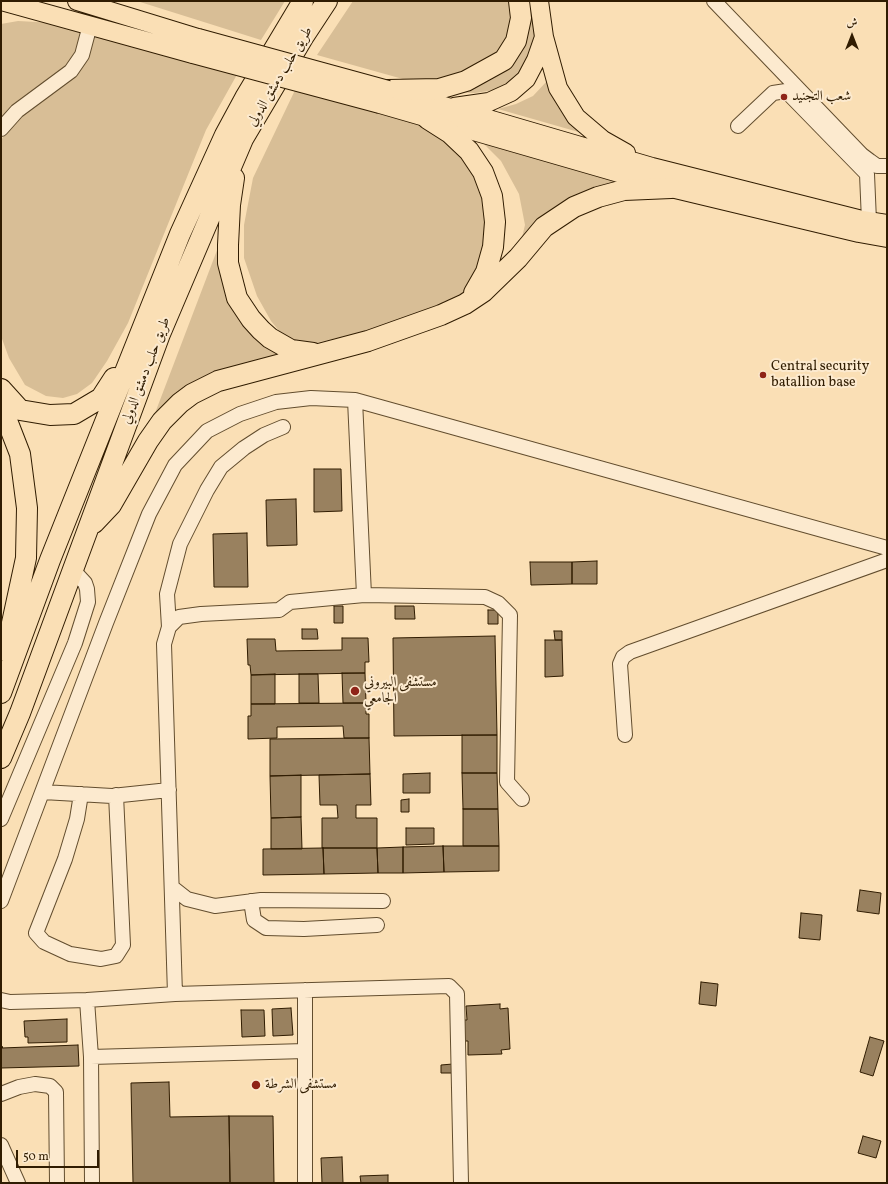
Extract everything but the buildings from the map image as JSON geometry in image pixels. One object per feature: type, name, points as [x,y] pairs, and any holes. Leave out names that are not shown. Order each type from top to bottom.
[{"type":"highway","name":"طريق حلب دمشق الدولي","points":[[1,693],[50,560],[180,234],[225,135],[245,98],[303,1]]},
{"type":"highway","name":"طريق حلب دمشق الدولي","points":[[1,758],[20,713],[160,334],[243,139],[304,36],[328,1]]},
{"type":"highway","points":[[384,97],[440,89],[466,82],[504,60],[516,41],[521,18],[519,1]]},
{"type":"highway","points":[[428,119],[440,125],[455,137],[476,161],[488,184],[494,209],[495,234],[490,260],[480,283],[465,304]]},
{"type":"highway","points":[[243,139],[232,190],[228,245],[228,263],[237,298],[251,320],[270,338],[291,350],[318,354]]},
{"type":"highway","points":[[87,530],[110,505],[162,420],[180,403],[205,387],[218,381],[368,341],[393,333],[465,304],[483,292],[501,275],[544,227],[574,207],[598,197],[624,190],[671,188]]},
{"type":"highway","points":[[1,389],[20,410],[50,415],[74,414],[101,398],[136,342]]},
{"type":"highway","points":[[1,405],[20,454],[27,508],[26,558],[6,627],[1,683]]},
{"type":"main road","points":[[1,1],[90,25],[196,46],[384,97],[447,108],[652,167],[869,221],[887,224]]},
{"type":"main road","points":[[77,1],[196,46]]},
{"type":"main road","points":[[539,1],[544,37],[558,88],[576,117],[603,140],[652,167]]},
{"type":"main road","points":[[1,13],[8,11],[42,13]]},
{"type":"main road","points":[[447,108],[490,102],[511,92],[526,80],[536,60],[544,37]]},
{"type":"main road","points":[[384,97],[428,119],[671,188],[859,233],[887,238]]},
{"type":"street","points":[[714,1],[859,158],[868,174],[869,221]]},
{"type":"street","points":[[1,129],[17,111],[70,70],[82,55],[90,25]]},
{"type":"street","points":[[738,126],[773,93],[786,91],[859,158],[870,161],[877,166],[887,166]]},
{"type":"street","points":[[1,902],[106,623],[149,514],[176,465],[207,431],[240,414],[276,402],[311,398],[355,400],[887,548]]},
{"type":"street","points":[[355,400],[364,595]]},
{"type":"street","points":[[175,994],[173,888],[164,644],[169,627],[167,594],[180,544],[207,490],[221,467],[244,448],[264,435],[283,427]]},
{"type":"street","points":[[625,735],[620,664],[623,657],[630,652],[887,560]]},
{"type":"street","points":[[1,819],[75,644],[88,602],[85,583],[73,570]]},
{"type":"street","points":[[169,627],[179,618],[201,614],[279,610],[290,602],[364,595],[485,597],[498,603],[510,614],[507,782],[522,798]]},
{"type":"street","points":[[43,792],[116,795],[169,790]]},
{"type":"street","points":[[81,794],[77,819],[65,859],[36,933],[44,942],[70,954],[101,959],[116,956],[123,945],[116,795]]},
{"type":"street","points":[[173,888],[187,899],[216,906],[261,900],[383,901]]},
{"type":"street","points":[[251,901],[254,920],[266,928],[304,929],[377,925]]},
{"type":"street","points":[[1,1000],[10,1002],[87,1000],[175,994],[449,986],[457,994],[460,1183]]},
{"type":"street","points":[[305,990],[305,1183]]},
{"type":"street","points":[[87,1000],[91,1057],[92,1183]]},
{"type":"street","points":[[91,1057],[305,1051]]},
{"type":"street","points":[[1,1094],[19,1087],[35,1084],[50,1086],[56,1092],[57,1183]]},
{"type":"street","points":[[1,1145],[18,1183]]},
{"type":"shaded area","points":[[137,1],[285,1],[261,40]]},
{"type":"shaded area","points":[[353,1],[512,1],[514,17],[508,39],[498,54],[480,67],[438,82],[410,81],[317,55]]},
{"type":"shaded area","points":[[528,1],[539,1],[542,55],[500,89],[475,93],[446,92],[511,64],[525,45],[531,19]]},
{"type":"shaded area","points":[[18,21],[55,23],[82,30],[75,52],[66,66],[13,106],[1,118],[1,24]]},
{"type":"shaded area","points":[[94,33],[239,71],[206,130],[128,323],[107,361],[92,383],[77,394],[63,398],[46,396],[25,385],[9,358],[1,336],[1,140],[10,127],[22,116],[75,75]]},
{"type":"shaded area","points":[[547,81],[563,85],[603,139],[498,109],[516,104],[533,96]]},
{"type":"shaded area","points":[[297,86],[426,123],[460,146],[501,225],[462,301],[377,329],[315,343],[295,341],[280,332],[271,321],[257,296],[244,258],[244,225],[253,178]]},
{"type":"shaded area","points":[[479,139],[636,183],[599,191],[517,258],[525,225],[519,194],[501,161]]},
{"type":"shaded area","points":[[227,224],[227,261],[270,344],[280,358],[219,374],[141,450]]},
{"type":"place","name":"شعب التجنيد","points":[[784,97]]},
{"type":"place","name":"Central security batallion base","points":[[763,375]]},
{"type":"place","name":"مستشفى البيروني الجامعي","points":[[355,691]]},
{"type":"place","name":"مستشفى الشرطة","points":[[256,1085]]}]
